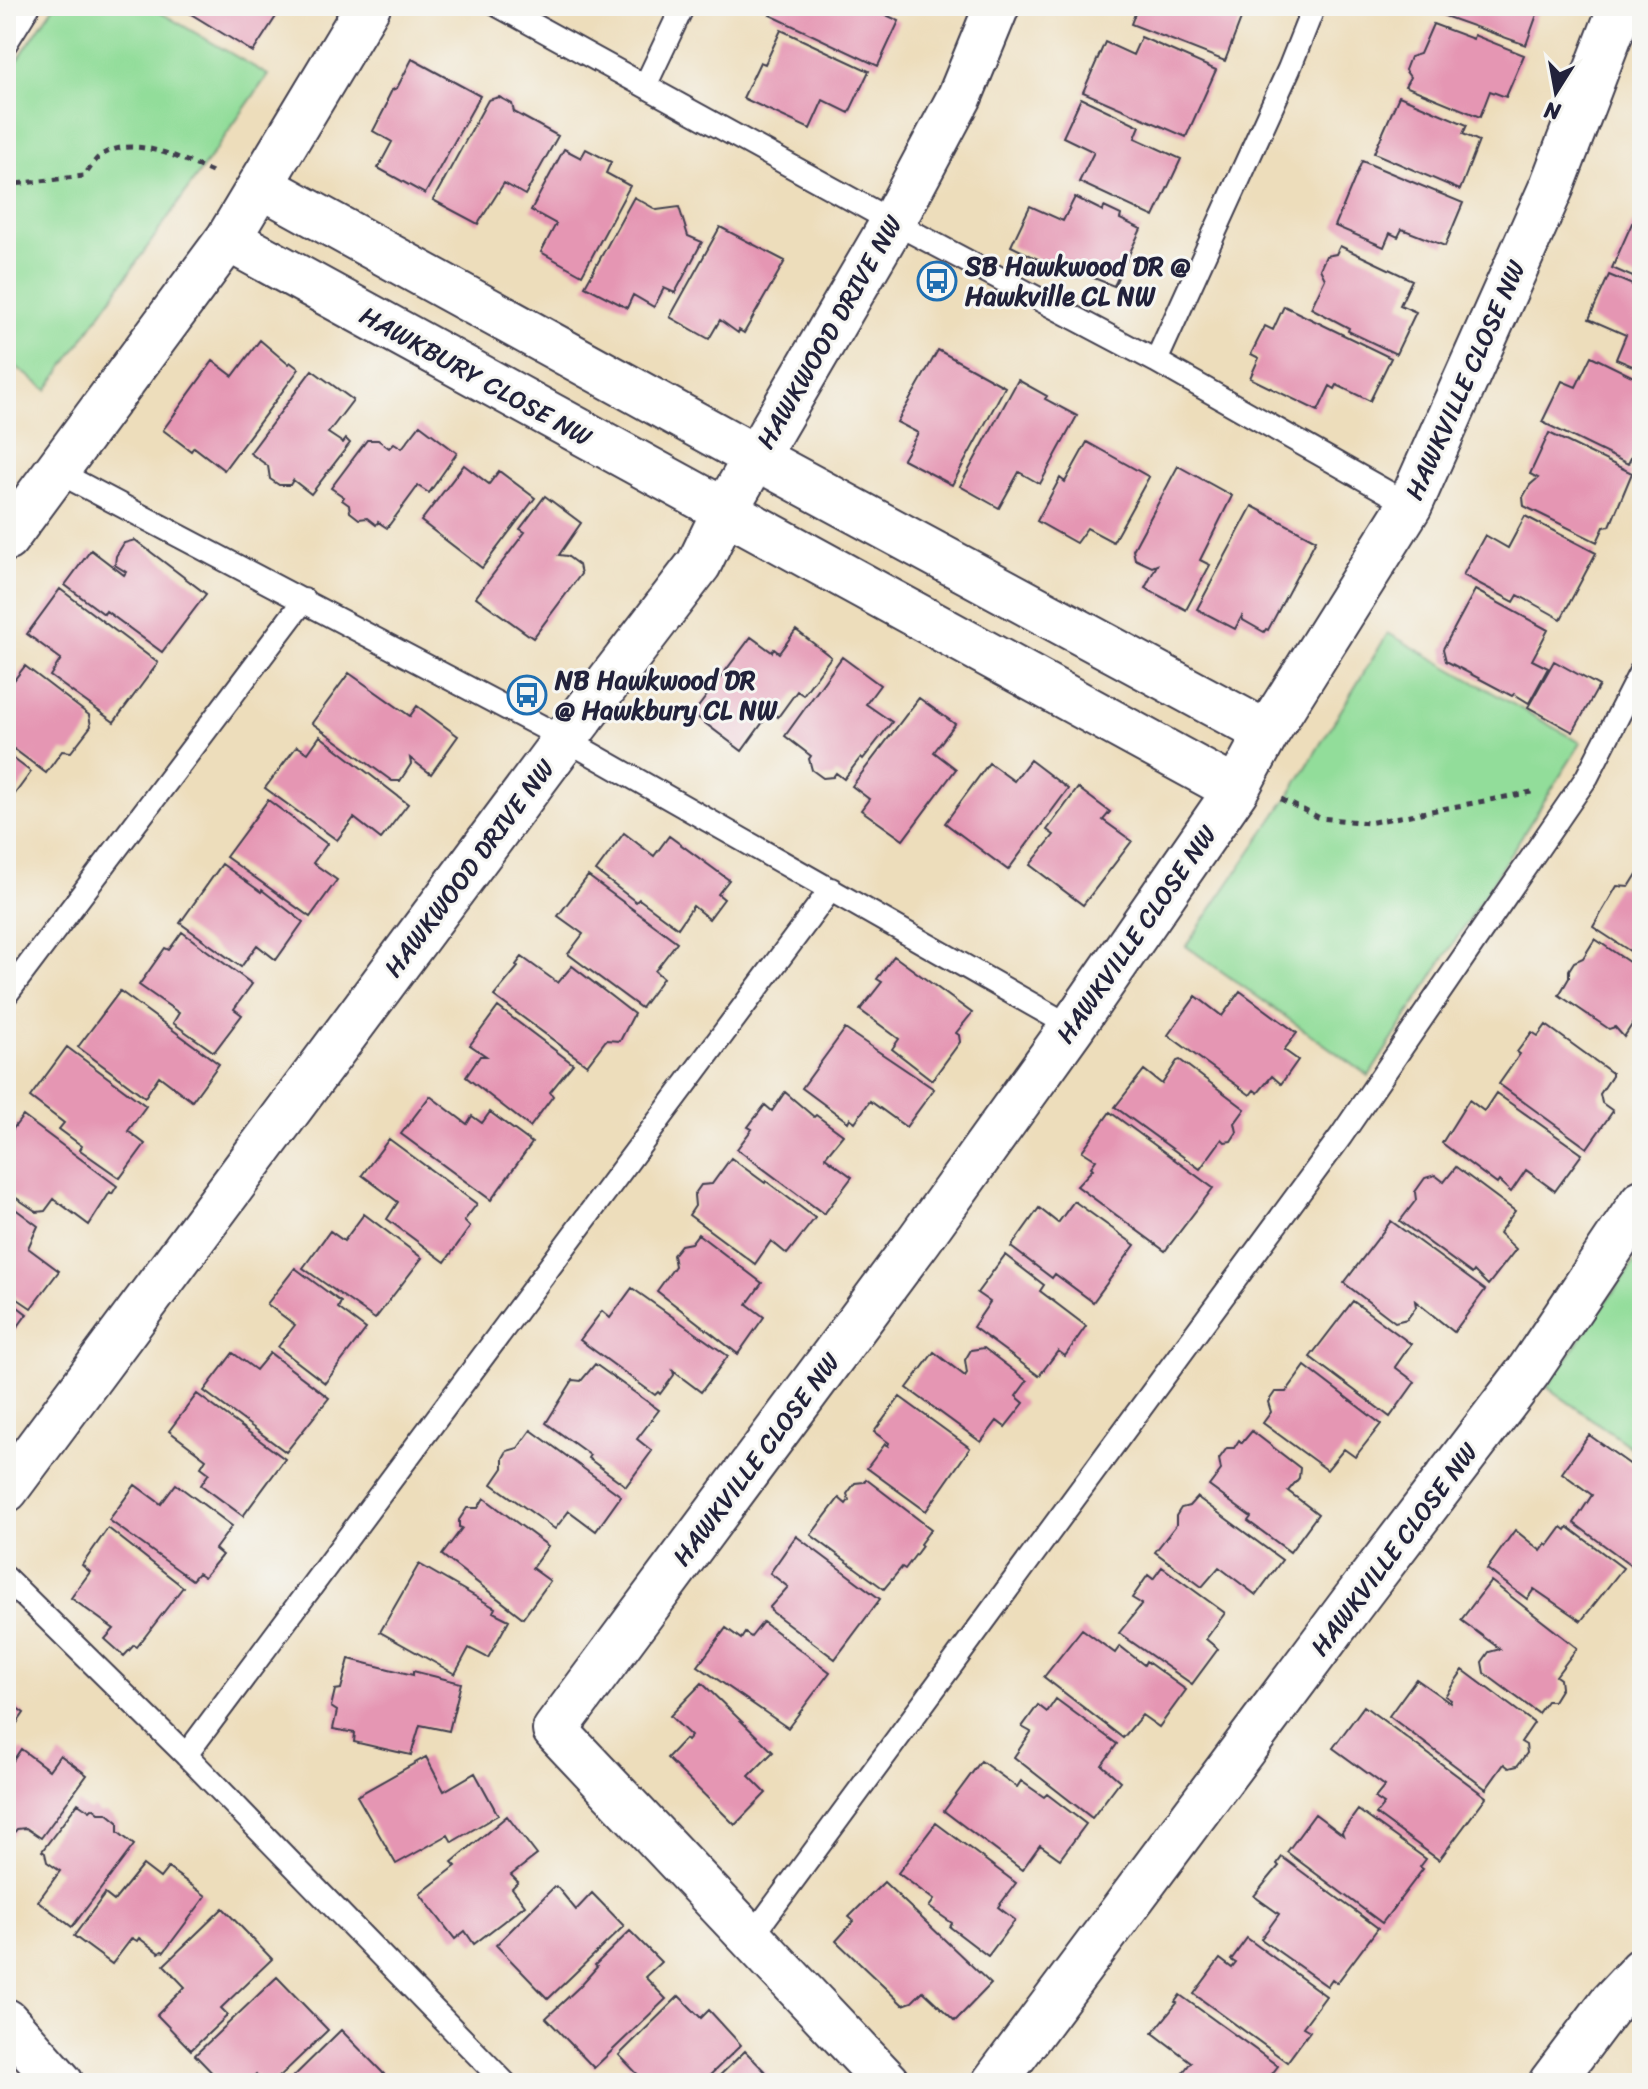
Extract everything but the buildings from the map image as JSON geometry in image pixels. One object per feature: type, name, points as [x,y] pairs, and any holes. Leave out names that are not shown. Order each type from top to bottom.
[{"type":"street","points":[[6,539],[228,239],[242,181],[368,6]]},
{"type":"street","name":"HAWKWOOD DRIVE NW","points":[[6,1490],[565,739],[699,564],[724,512],[893,222],[960,96],[997,6]]},
{"type":"street","name":"HAWKVILLE CLOSE NW","points":[[888,2083],[555,1730],[920,1239],[1236,790],[1267,733],[1410,505],[1552,186],[1621,6]]},
{"type":"street","points":[[242,181],[1267,733]]},
{"type":"street","name":"HAWKBURY CLOSE NW","points":[[228,239],[724,512]]},
{"type":"street","points":[[724,512],[1236,790]]},
{"type":"street","name":"HAWKVILLE CLOSE NW","points":[[994,2083],[1528,1372],[1642,1202]]},
{"type":"street","points":[[1551,2083],[1611,2003],[1642,1970]]},
{"type":"street","points":[[6,2021],[61,2083]]},
{"type":"lane","points":[[6,43],[29,6]]},
{"type":"lane","points":[[499,6],[893,222],[1156,361],[1410,505]]},
{"type":"lane","points":[[646,84],[683,6]]},
{"type":"lane","points":[[1156,361],[1283,83],[1314,6]]},
{"type":"lane","points":[[56,471],[565,739],[1072,1027]]},
{"type":"lane","points":[[6,995],[304,600]]},
{"type":"lane","points":[[752,1936],[1341,1136],[1578,791],[1642,669]]},
{"type":"lane","points":[[186,1755],[831,889]]},
{"type":"lane","points":[[6,1578],[186,1755],[505,2083]]},
{"type":"path","points":[[6,185],[84,176],[98,158],[120,147],[162,151],[242,181]]},
{"type":"path","points":[[1281,799],[1320,818],[1368,823],[1543,789],[1578,791]]},
{"type":"green space","points":[[54,6],[149,6],[268,75],[47,390],[6,359],[6,77]]},
{"type":"green space","points":[[1388,633],[1581,743],[1369,1076],[1186,946],[1290,794]]},
{"type":"green space","points":[[1642,1251],[1642,1455],[1547,1387]]},
{"type":"place","name":"SB Hawkwood DR @ Hawkville CL NW","points":[[937,281]]},
{"type":"place","name":"NB Hawkwood DR @ Hawkbury CL NW","points":[[527,695]]}]
